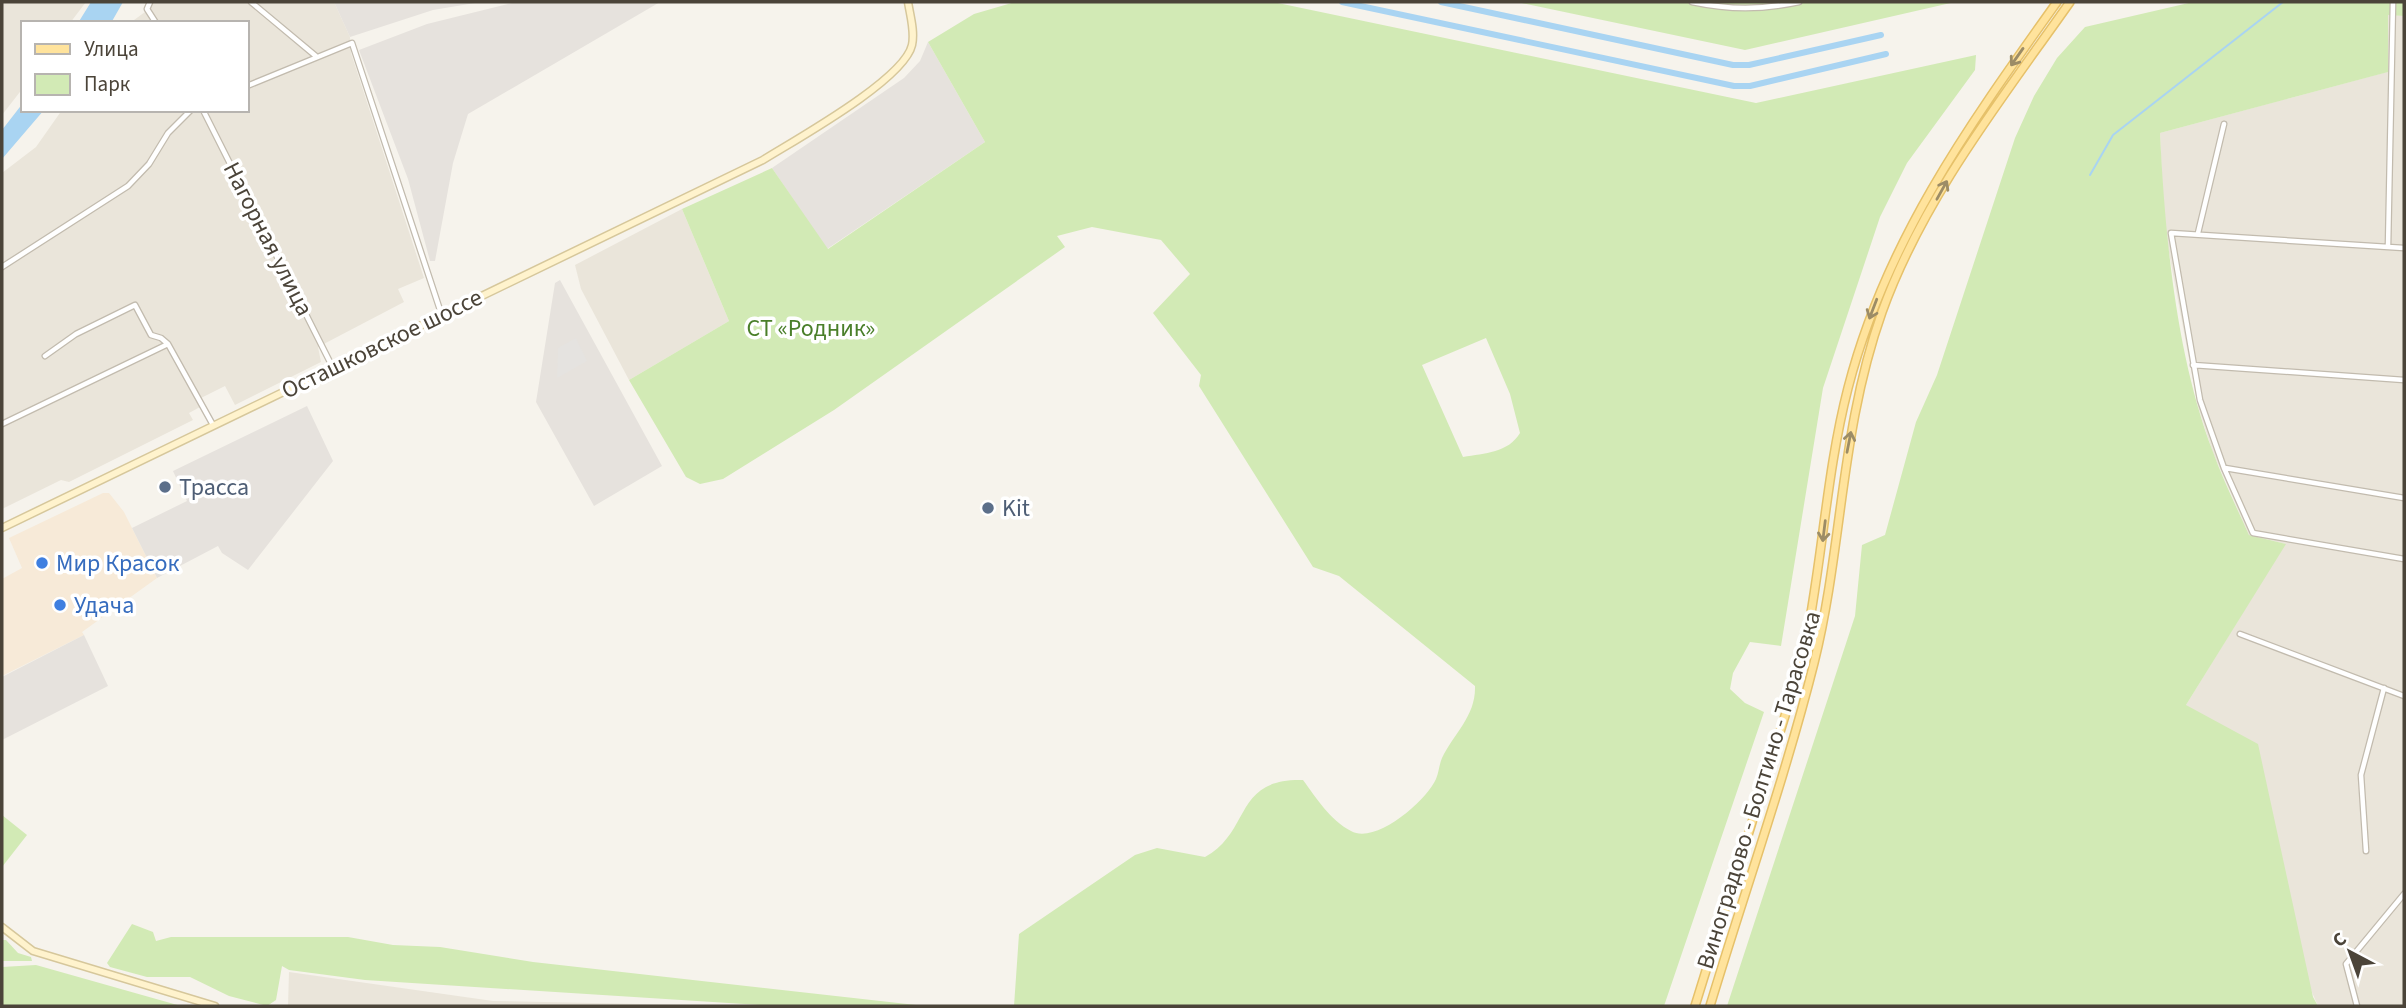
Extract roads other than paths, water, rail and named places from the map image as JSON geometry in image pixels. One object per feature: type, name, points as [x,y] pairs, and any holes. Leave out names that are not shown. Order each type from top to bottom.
[{"type":"main road","name":"Осташковское шоссе","points":[[2,528],[762,160],[862,97],[897,68],[911,47],[908,2]]},
{"type":"main road","name":"Виноградово - Болтино - Тарасовка","points":[[1695,1006],[1802,661],[1815,605],[1832,468],[1847,388],[1871,311],[1899,246],[1941,168],[2057,2]]},
{"type":"main road","name":"Виноградово - Болтино - Тарасовка","points":[[1710,1006],[1814,663],[1859,388],[1883,311],[1909,250],[1951,174],[2070,2]]},
{"type":"main road","points":[[2,927],[33,951],[215,1006]]},
{"type":"street","points":[[150,2],[147,9],[155,21]]},
{"type":"street","points":[[251,2],[317,57]]},
{"type":"street","points":[[1692,2],[1727,9],[1763,9],[1799,2]]},
{"type":"street","points":[[2388,247],[2393,2]]},
{"type":"street","points":[[248,86],[352,43],[442,316]]},
{"type":"street","points":[[2,267],[128,186],[149,164],[169,133],[189,112]]},
{"type":"street","name":"Нагорная улица","points":[[204,112],[333,368]]},
{"type":"street","points":[[2198,233],[2224,124]]},
{"type":"street","points":[[2404,248],[2174,230],[2171,233],[2200,400],[2224,468],[2253,533],[2404,559]]},
{"type":"street","points":[[45,356],[76,334],[135,305],[151,335],[168,344],[213,425]]},
{"type":"street","points":[[2,424],[168,344]]},
{"type":"street","points":[[2193,365],[2404,380]]},
{"type":"street","points":[[2224,468],[2404,498]]},
{"type":"street","points":[[2240,634],[2404,696]]},
{"type":"street","points":[[2366,851],[2361,775],[2384,688]]},
{"type":"street","points":[[2357,1006],[2346,964],[2404,894]]},
{"type":"water","points":[[91,2],[123,2],[112,21],[79,21]]},
{"type":"water","points":[[21,106],[21,112],[42,112],[2,159],[2,130]]},
{"type":"waterway","points":[[1342,2],[1734,86],[1750,86],[1886,54]]},
{"type":"waterway","points":[[1441,2],[1733,65],[1749,65],[1881,35]]},
{"type":"waterway","points":[[2090,175],[2113,135],[2283,2]]},
{"type":"place","name":"Трасса","points":[[165,487]]},
{"type":"place","name":"Kit","points":[[988,508]]},
{"type":"place","name":"Мир Красок","points":[[42,563]]},
{"type":"place","name":"Удача","points":[[60,605]]},
{"type":"park label","name":"СТ «Родник»","points":[[811,328]]}]
